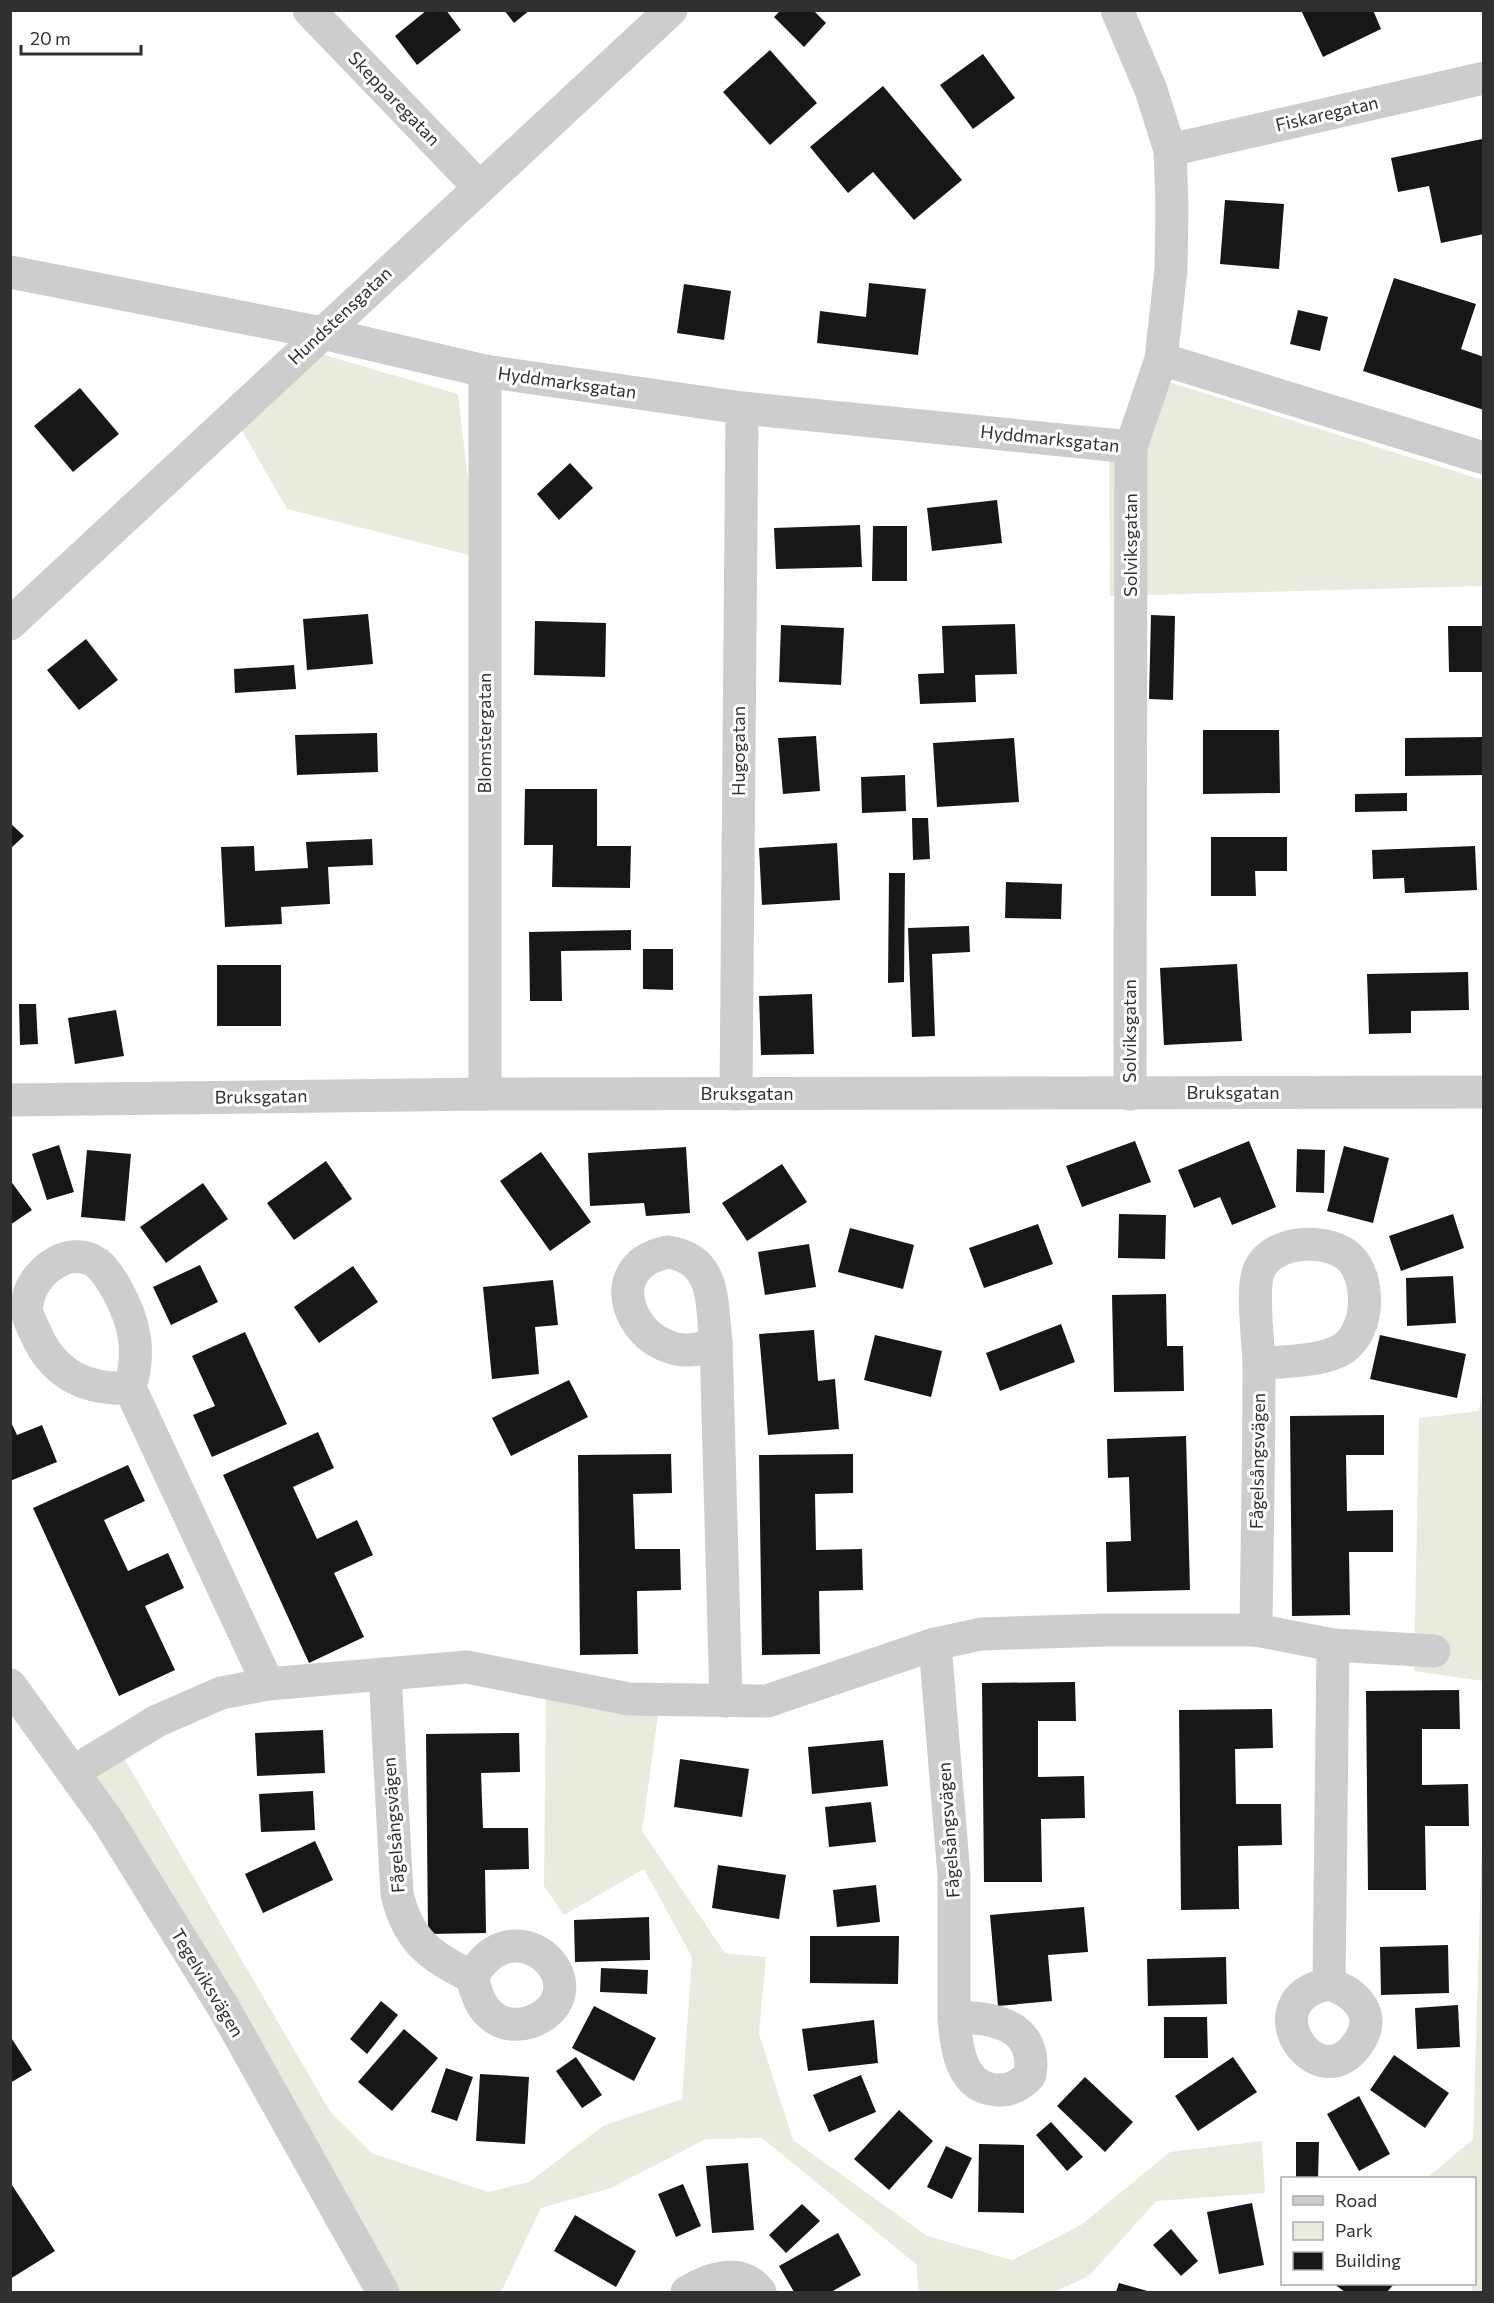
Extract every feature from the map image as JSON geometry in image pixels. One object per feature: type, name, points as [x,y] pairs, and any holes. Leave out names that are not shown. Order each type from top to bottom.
[{"type":"street","name":"Skepparegatan","points":[[309,10],[479,187]]},
{"type":"street","name":"Hundstensgatan","points":[[10,624],[671,10]]},
{"type":"street","name":"Solviksgatan","points":[[1117,10],[1151,90],[1170,150],[1171,269],[1161,359],[1131,447],[1130,1094]]},
{"type":"street","name":"Fiskaregatan","points":[[1170,150],[1484,78]]},
{"type":"street","name":"Hyddmarksgatan","points":[[10,272],[322,333],[485,371],[742,408],[1131,447]]},
{"type":"street","points":[[1161,359],[1484,458]]},
{"type":"street","name":"Blomstergatan","points":[[485,371],[485,1094]]},
{"type":"street","name":"Hugogatan","points":[[736,1094],[742,408]]},
{"type":"street","name":"Bruksgatan","points":[[10,1100],[485,1094],[1484,1092]]},
{"type":"street","points":[[717,1342],[726,1701]]},
{"type":"street","name":"Fågelsångsvägen","points":[[1256,1630],[1259,1364]]},
{"type":"street","points":[[130,1388],[268,1684]]},
{"type":"street","points":[[73,1772],[157,1721],[221,1693],[268,1684],[468,1667],[629,1700],[767,1701],[935,1644],[981,1634],[1105,1630],[1256,1630],[1333,1646],[1434,1651]]},
{"type":"street","name":"Fågelsångsvägen","points":[[935,1644],[954,1876],[954,2017]]},
{"type":"street","points":[[1329,1984],[1333,1646]]},
{"type":"street","name":"Fågelsångsvägen","points":[[385,1674],[397,1894],[403,1918],[420,1945],[443,1962],[472,1977]]},
{"type":"street","name":"Tegelviksvägen","points":[[10,1685],[113,1830],[225,2010],[383,2292]]},
{"type":"street","points":[[687,2292],[711,2280],[731,2277],[743,2279],[760,2292]]},
{"type":"green space","points":[[311,351],[458,394],[477,557],[287,509],[235,418]]},
{"type":"green space","points":[[1146,375],[1483,480],[1483,586],[1110,596],[1109,452]]},
{"type":"green space","points":[[1483,1388],[1483,1681],[1414,1671],[1419,1418],[1479,1411]]},
{"type":"green space","points":[[546,1685],[659,1708],[642,1831],[725,1953],[766,1957],[759,2034],[793,2140],[927,2236],[1012,2260],[1081,2225],[1170,2152],[1262,2141],[1265,2193],[1156,2201],[1089,2276],[1054,2292],[918,2292],[917,2265],[762,2138],[706,2139],[611,2188],[541,2208],[501,2292],[367,2292],[201,1997],[66,1769],[117,1746],[331,2113],[372,2153],[488,2192],[529,2182],[603,2126],[682,2099],[692,1957],[644,1869],[564,1915],[544,1886]]},
{"type":"green space","points":[[1483,1804],[1484,2292],[1472,2292],[1472,2285],[1476,2285],[1476,2177],[1428,2177],[1473,2139]]},
{"type":"building","points":[[427,10],[446,10],[461,30],[417,65],[395,36]]},
{"type":"building","points":[[504,10],[530,10],[514,23]]},
{"type":"building","points":[[781,10],[813,10],[826,23],[804,47],[774,17]]},
{"type":"building","points":[[1301,10],[1373,10],[1381,29],[1323,57]]},
{"type":"building","points":[[770,50],[817,103],[770,145],[723,92]]},
{"type":"building","points":[[983,54],[1015,98],[973,129],[940,85]]},
{"type":"building","points":[[883,86],[962,180],[914,220],[873,172],[848,193],[810,147]]},
{"type":"building","points":[[1482,139],[1484,234],[1441,243],[1429,186],[1398,192],[1391,158]]},
{"type":"building","points":[[1225,200],[1284,204],[1279,269],[1220,264]]},
{"type":"building","points":[[1394,278],[1476,304],[1461,349],[1484,357],[1484,410],[1363,371]]},
{"type":"building","points":[[869,283],[926,289],[918,355],[817,343],[820,311],[866,317]]},
{"type":"building","points":[[684,284],[731,291],[724,340],[677,333]]},
{"type":"building","points":[[1298,310],[1328,317],[1320,351],[1290,344]]},
{"type":"building","points":[[80,388],[119,434],[73,472],[34,426]]},
{"type":"building","points":[[570,463],[593,488],[559,520],[537,494]]},
{"type":"building","points":[[997,500],[1002,543],[932,551],[927,508]]},
{"type":"building","points":[[860,525],[862,567],[776,569],[774,528]]},
{"type":"building","points":[[873,526],[907,526],[907,581],[872,581]]},
{"type":"building","points":[[368,614],[373,664],[307,670],[303,619]]},
{"type":"building","points":[[1151,615],[1175,616],[1173,700],[1149,699]]},
{"type":"building","points":[[535,621],[606,623],[605,677],[534,675]]},
{"type":"building","points":[[1015,624],[1017,674],[975,675],[976,702],[920,704],[918,674],[944,673],[942,626]]},
{"type":"building","points":[[781,625],[844,628],[841,685],[779,682]]},
{"type":"building","points":[[1448,626],[1484,626],[1484,672],[1449,672]]},
{"type":"building","points":[[86,639],[118,680],[79,710],[47,670]]},
{"type":"building","points":[[294,665],[296,689],[235,693],[234,669]]},
{"type":"building","points":[[1203,730],[1279,730],[1280,793],[1203,794]]},
{"type":"building","points":[[377,733],[378,772],[297,775],[295,735]]},
{"type":"building","points":[[816,736],[820,791],[783,794],[778,738]]},
{"type":"building","points":[[1484,737],[1484,775],[1405,776],[1405,738]]},
{"type":"building","points":[[1014,738],[1019,802],[937,807],[933,743]]},
{"type":"building","points":[[905,775],[906,811],[862,813],[861,777]]},
{"type":"building","points":[[525,789],[597,789],[597,846],[631,846],[630,888],[552,887],[553,845],[524,845]]},
{"type":"building","points":[[1407,793],[1407,811],[1355,812],[1355,794]]},
{"type":"building","points":[[912,818],[928,818],[930,859],[913,860]]},
{"type":"building","points":[[10,823],[24,836],[10,849]]},
{"type":"building","points":[[1211,837],[1287,837],[1287,871],[1255,871],[1256,896],[1211,896]]},
{"type":"building","points":[[372,839],[373,865],[328,867],[330,904],[281,907],[282,924],[225,927],[221,847],[254,846],[255,871],[308,868],[306,842]]},
{"type":"building","points":[[837,843],[840,900],[762,905],[759,848]]},
{"type":"building","points":[[1475,846],[1477,890],[1405,893],[1404,878],[1373,879],[1372,850]]},
{"type":"building","points":[[889,873],[905,873],[904,982],[888,983]]},
{"type":"building","points":[[1006,882],[1062,884],[1061,919],[1005,918]]},
{"type":"building","points":[[969,926],[970,952],[932,954],[935,1036],[912,1037],[908,928]]},
{"type":"building","points":[[631,930],[631,950],[561,951],[562,1001],[530,1001],[529,932]]},
{"type":"building","points":[[643,949],[673,949],[673,990],[643,989]]},
{"type":"building","points":[[1237,964],[1242,1041],[1164,1045],[1160,968]]},
{"type":"building","points":[[217,965],[281,965],[281,1026],[217,1026]]},
{"type":"building","points":[[1468,972],[1469,1010],[1411,1011],[1411,1033],[1369,1034],[1367,974]]},
{"type":"building","points":[[812,994],[814,1054],[761,1055],[759,996]]},
{"type":"building","points":[[19,1004],[36,1004],[38,1044],[20,1045]]},
{"type":"building","points":[[116,1010],[124,1056],[75,1064],[68,1018]]},
{"type":"building","points":[[1135,1141],[1151,1182],[1082,1207],[1066,1166]]},
{"type":"building","points":[[1249,1141],[1276,1207],[1232,1225],[1220,1197],[1194,1208],[1178,1170]]},
{"type":"building","points":[[59,1145],[74,1192],[47,1200],[32,1154]]},
{"type":"building","points":[[1344,1146],[1389,1158],[1373,1223],[1327,1211]]},
{"type":"building","points":[[686,1147],[690,1213],[646,1216],[644,1203],[590,1206],[588,1153]]},
{"type":"building","points":[[1297,1149],[1325,1150],[1324,1193],[1296,1192]]},
{"type":"building","points":[[87,1150],[131,1154],[125,1221],[81,1217]]},
{"type":"building","points":[[541,1152],[591,1222],[550,1251],[500,1181]]},
{"type":"building","points":[[326,1161],[352,1199],[294,1240],[267,1203]]},
{"type":"building","points":[[782,1164],[807,1202],[747,1241],[722,1203]]},
{"type":"building","points":[[10,1180],[32,1210],[10,1225]]},
{"type":"building","points":[[203,1183],[228,1219],[166,1263],[140,1227]]},
{"type":"building","points":[[1119,1214],[1166,1215],[1165,1259],[1118,1258]]},
{"type":"building","points":[[1453,1214],[1464,1248],[1401,1271],[1389,1236]]},
{"type":"building","points":[[1038,1224],[1053,1264],[984,1288],[969,1248]]},
{"type":"building","points":[[850,1228],[914,1245],[903,1289],[838,1272]]},
{"type":"building","points":[[809,1244],[816,1287],[765,1295],[758,1252]]},
{"type":"building","points":[[200,1265],[218,1302],[171,1325],[153,1287]]},
{"type":"building","points":[[353,1266],[378,1302],[319,1343],[294,1307]]},
{"type":"building","points":[[1453,1276],[1456,1323],[1407,1326],[1406,1278]]},
{"type":"building","points":[[553,1280],[558,1325],[535,1327],[539,1374],[492,1379],[483,1287]]},
{"type":"building","points":[[1166,1294],[1167,1346],[1183,1346],[1184,1391],[1114,1392],[1112,1295]]},
{"type":"building","points":[[1061,1324],[1075,1362],[1000,1391],[986,1353]]},
{"type":"building","points":[[814,1330],[818,1381],[835,1379],[839,1429],[768,1435],[759,1334]]},
{"type":"building","points":[[245,1332],[287,1424],[212,1457],[193,1415],[215,1406],[192,1356]]},
{"type":"building","points":[[875,1335],[942,1351],[931,1397],[864,1380]]},
{"type":"building","points":[[1380,1335],[1466,1354],[1457,1398],[1370,1379]]},
{"type":"building","points":[[569,1380],[588,1417],[511,1456],[492,1418]]},
{"type":"building","points":[[1384,1415],[1384,1455],[1346,1455],[1347,1511],[1393,1510],[1393,1552],[1349,1552],[1350,1615],[1292,1616],[1290,1416]]},
{"type":"building","points":[[10,1420],[17,1435],[42,1425],[57,1462],[10,1481]]},
{"type":"building","points":[[318,1432],[334,1468],[293,1487],[317,1539],[357,1520],[373,1555],[334,1573],[364,1637],[309,1663],[223,1475]]},
{"type":"building","points":[[1186,1436],[1190,1590],[1107,1592],[1106,1542],[1131,1541],[1129,1477],[1108,1478],[1107,1439]]},
{"type":"building","points":[[671,1454],[672,1493],[633,1494],[635,1549],[680,1549],[681,1590],[637,1591],[638,1654],[580,1655],[578,1455]]},
{"type":"building","points":[[853,1454],[853,1493],[815,1494],[816,1550],[862,1549],[863,1590],[819,1591],[820,1654],[762,1655],[759,1455]]},
{"type":"building","points":[[128,1465],[145,1501],[104,1520],[128,1571],[168,1553],[184,1588],[145,1606],[175,1670],[119,1696],[33,1508]]},
{"type":"building","points":[[1075,1682],[1076,1721],[1038,1721],[1038,1777],[1084,1776],[1085,1818],[1041,1819],[1042,1882],[984,1882],[982,1683]]},
{"type":"building","points":[[1459,1690],[1460,1729],[1422,1729],[1422,1785],[1468,1784],[1469,1826],[1425,1826],[1426,1890],[1368,1890],[1366,1691]]},
{"type":"building","points":[[1272,1709],[1273,1748],[1235,1749],[1236,1804],[1281,1804],[1282,1845],[1238,1846],[1239,1909],[1181,1910],[1179,1710]]},
{"type":"building","points":[[323,1730],[325,1773],[257,1776],[255,1733]]},
{"type":"building","points":[[519,1733],[520,1772],[481,1773],[483,1828],[528,1828],[529,1869],[485,1870],[486,1933],[428,1934],[426,1734]]},
{"type":"building","points":[[883,1740],[888,1786],[812,1794],[808,1747]]},
{"type":"building","points":[[680,1759],[749,1769],[742,1817],[674,1807]]},
{"type":"building","points":[[313,1791],[315,1830],[261,1832],[259,1794]]},
{"type":"building","points":[[871,1802],[876,1842],[829,1847],[825,1807]]},
{"type":"building","points":[[315,1841],[333,1880],[263,1913],[245,1874]]},
{"type":"building","points":[[718,1865],[786,1875],[779,1919],[712,1908]]},
{"type":"building","points":[[876,1885],[880,1922],[837,1927],[833,1890]]},
{"type":"building","points":[[1084,1907],[1088,1952],[1048,1955],[1052,2001],[998,2006],[990,1915]]},
{"type":"building","points":[[649,1917],[650,1960],[575,1962],[574,1920]]},
{"type":"building","points":[[810,1936],[899,1936],[898,1984],[810,1983]]},
{"type":"building","points":[[1448,1945],[1449,1993],[1381,1995],[1380,1947]]},
{"type":"building","points":[[1226,1957],[1227,2004],[1148,2006],[1147,1959]]},
{"type":"building","points":[[601,1968],[648,1970],[647,1994],[600,1992]]},
{"type":"building","points":[[381,2001],[398,2015],[367,2054],[350,2039]]},
{"type":"building","points":[[1458,2005],[1460,2047],[1417,2049],[1415,2008]]},
{"type":"building","points":[[594,2006],[656,2038],[634,2081],[572,2048]]},
{"type":"building","points":[[1164,2017],[1207,2017],[1208,2058],[1164,2058]]},
{"type":"building","points":[[874,2020],[878,2063],[808,2071],[802,2029]]},
{"type":"building","points":[[404,2029],[438,2058],[392,2111],[358,2082]]},
{"type":"building","points":[[10,2036],[32,2070],[10,2083]]},
{"type":"building","points":[[1394,2055],[1449,2093],[1425,2128],[1370,2090]]},
{"type":"building","points":[[576,2057],[602,2095],[582,2108],[556,2071]]},
{"type":"building","points":[[1233,2057],[1257,2092],[1198,2131],[1175,2096]]},
{"type":"building","points":[[446,2068],[473,2077],[457,2121],[431,2112]]},
{"type":"building","points":[[480,2074],[529,2077],[525,2144],[476,2141]]},
{"type":"building","points":[[861,2075],[876,2112],[829,2132],[813,2095]]},
{"type":"building","points":[[1085,2077],[1133,2122],[1105,2152],[1057,2106]]},
{"type":"building","points":[[1359,2096],[1390,2154],[1359,2171],[1327,2114]]},
{"type":"building","points":[[899,2110],[933,2141],[889,2190],[854,2159]]},
{"type":"building","points":[[1051,2122],[1083,2157],[1067,2171],[1036,2135]]},
{"type":"building","points":[[1296,2142],[1319,2142],[1318,2177],[1296,2177]]},
{"type":"building","points":[[979,2144],[1024,2145],[1024,2213],[978,2212]]},
{"type":"building","points":[[946,2146],[972,2158],[952,2199],[927,2187]]},
{"type":"building","points":[[748,2163],[754,2230],[712,2233],[706,2166]]},
{"type":"building","points":[[10,2182],[55,2251],[10,2279]]},
{"type":"building","points":[[683,2184],[701,2226],[676,2237],[658,2194]]},
{"type":"building","points":[[1252,2203],[1264,2265],[1219,2274],[1207,2212]]},
{"type":"building","points":[[802,2204],[820,2221],[786,2253],[769,2235]]},
{"type":"building","points":[[575,2215],[636,2251],[616,2287],[554,2251]]},
{"type":"building","points":[[1171,2229],[1198,2261],[1181,2276],[1153,2245]]},
{"type":"building","points":[[838,2233],[861,2275],[831,2292],[794,2292],[779,2266]]},
{"type":"building","points":[[1119,2283],[1151,2292],[1116,2292]]},
{"type":"building","points":[[1335,2285],[1393,2285],[1387,2292],[1345,2292]]}]
